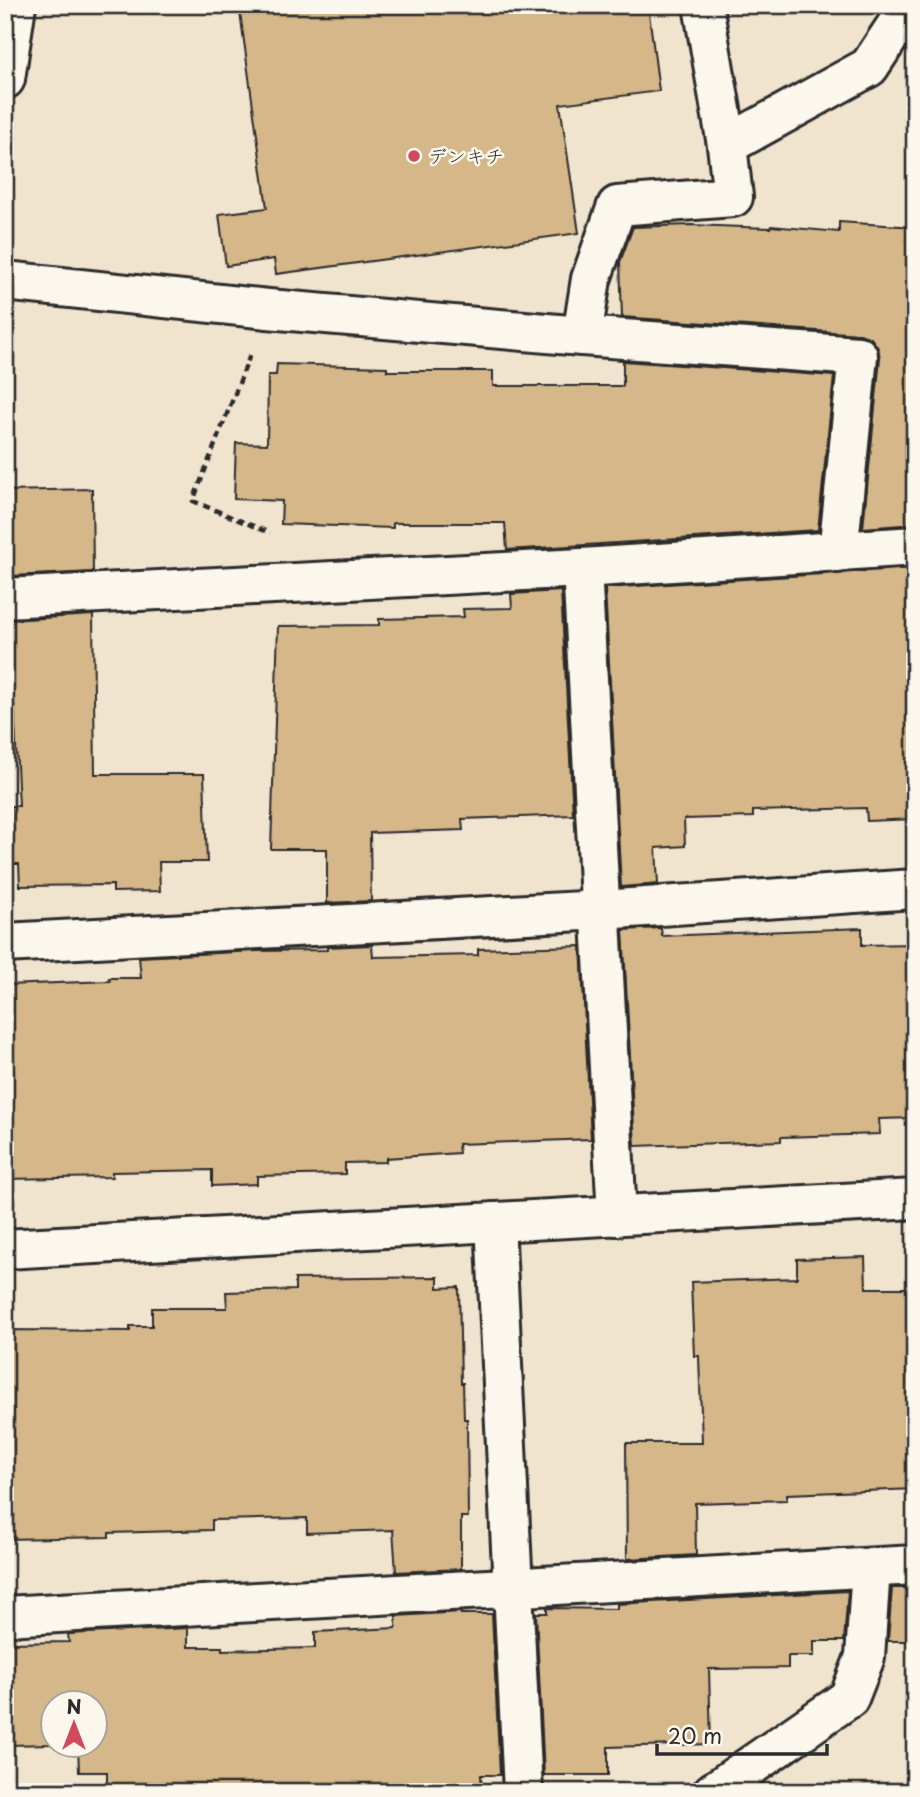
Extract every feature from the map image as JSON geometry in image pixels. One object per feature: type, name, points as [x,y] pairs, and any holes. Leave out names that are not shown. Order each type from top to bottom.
[{"type":"street","points":[[5,79],[16,5]]},
{"type":"street","points":[[582,336],[591,279],[617,206],[733,197],[703,5]]},
{"type":"street","points":[[727,145],[869,67],[910,5]]},
{"type":"street","points":[[5,281],[268,309],[858,356],[838,553]]},
{"type":"street","points":[[5,598],[582,568],[915,547]]},
{"type":"street","points":[[582,568],[617,1216]]},
{"type":"street","points":[[5,943],[601,911],[915,889]]},
{"type":"street","points":[[5,1249],[915,1199]]},
{"type":"street","points":[[495,1223],[523,1792]]},
{"type":"street","points":[[5,1616],[915,1565]]},
{"type":"street","points":[[713,1792],[849,1698],[865,1657],[872,1568]]},
{"type":"path","points":[[268,309],[193,501],[309,549],[306,583]]},
{"type":"building","name":"デンキチ","points":[[239,5],[648,5],[659,91],[560,104],[579,233],[276,274],[274,259],[226,266],[219,214],[267,208]]},
{"type":"building","points":[[839,222],[915,227],[915,524],[863,528],[880,358],[878,348],[871,338],[860,334],[622,317],[620,262],[633,227],[771,226],[839,232]]},
{"type":"building","points":[[623,361],[834,376],[818,530],[507,550],[505,523],[393,523],[393,528],[281,524],[282,501],[234,499],[236,443],[267,444],[268,375],[276,375],[277,364],[387,367],[387,371],[493,371],[493,386],[623,386]]},
{"type":"building","points":[[92,489],[93,572],[10,576],[10,556],[5,556],[5,491]]},
{"type":"building","points":[[915,568],[915,819],[867,821],[866,808],[753,811],[753,817],[684,819],[685,846],[656,848],[658,884],[621,887],[605,588]]},
{"type":"building","points":[[561,591],[573,815],[462,819],[463,830],[370,833],[371,901],[327,903],[327,849],[271,849],[278,626],[379,625],[379,619],[464,617],[463,609],[512,608],[511,594]]},
{"type":"building","points":[[93,615],[95,774],[204,774],[207,862],[159,862],[160,891],[113,892],[113,885],[20,886],[19,864],[13,864],[11,806],[19,806],[14,704],[10,704],[10,620]]},
{"type":"building","points":[[661,928],[662,936],[862,928],[862,945],[915,944],[915,1118],[879,1119],[880,1134],[781,1137],[781,1141],[635,1146],[623,930]]},
{"type":"building","points":[[372,945],[373,957],[478,955],[478,949],[581,946],[591,1139],[458,1144],[459,1153],[386,1158],[386,1162],[345,1163],[345,1174],[257,1176],[257,1184],[212,1186],[212,1170],[112,1172],[112,1177],[5,1179],[5,985],[141,978],[139,957],[327,950],[327,947]]},
{"type":"building","points":[[865,1257],[866,1288],[915,1288],[915,1489],[787,1494],[787,1500],[695,1503],[696,1555],[627,1559],[626,1443],[702,1443],[699,1356],[694,1356],[691,1282],[797,1278],[797,1259]]},
{"type":"building","points":[[438,1277],[438,1288],[459,1287],[461,1383],[464,1419],[467,1419],[468,1517],[461,1517],[461,1569],[396,1572],[393,1530],[307,1533],[307,1518],[212,1520],[212,1530],[109,1533],[109,1537],[5,1539],[5,1330],[130,1331],[130,1326],[152,1326],[152,1308],[227,1308],[226,1292],[295,1290],[295,1279]]},
{"type":"building","points":[[892,1588],[915,1588],[915,1641],[888,1641]]},
{"type":"building","points":[[848,1591],[844,1641],[814,1641],[814,1656],[788,1656],[788,1668],[709,1669],[711,1744],[608,1747],[608,1775],[544,1775],[536,1613],[547,1613],[547,1608],[617,1609],[617,1604]]},
{"type":"building","points":[[461,1612],[492,1614],[500,1775],[481,1775],[482,1792],[107,1792],[107,1772],[79,1772],[78,1758],[108,1758],[108,1688],[38,1688],[38,1744],[7,1745],[5,1643],[69,1642],[68,1634],[188,1628],[188,1647],[222,1647],[222,1650],[315,1648],[315,1632],[396,1628],[396,1616]]},
{"type":"place","name":"デンキチ","points":[[414,156]]}]
